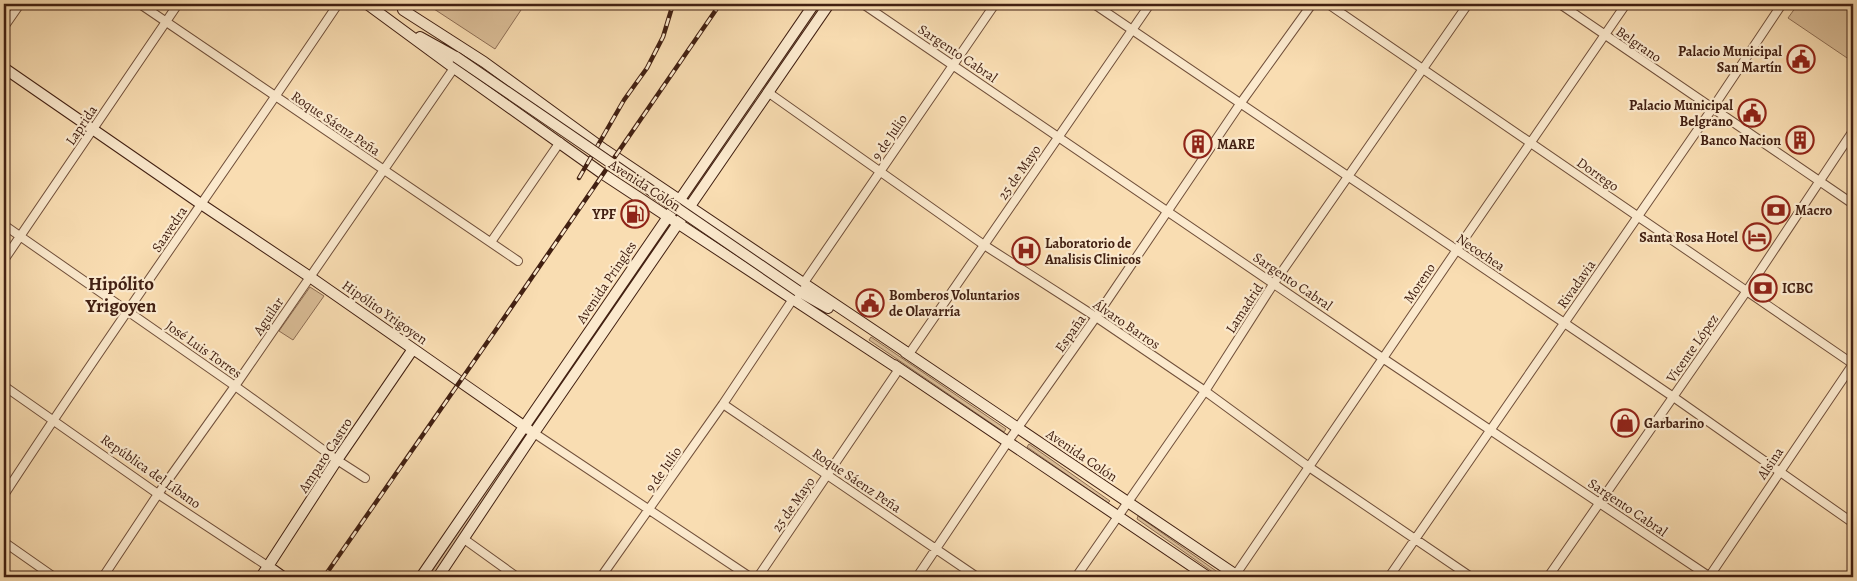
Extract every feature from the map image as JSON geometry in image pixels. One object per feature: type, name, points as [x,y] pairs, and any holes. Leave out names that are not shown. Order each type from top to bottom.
[{"type":"main road","name":"Avenida Colón","points":[[367,4],[456,58],[798,291]]},
{"type":"main road","name":"Avenida Pringles","points":[[421,577],[814,4]]},
{"type":"main road","name":"Avenida Pringles","points":[[438,577],[829,4]]},
{"type":"main road","name":"Avenida Colón","points":[[399,7],[456,58]]},
{"type":"main road","name":"Avenida Colón","points":[[399,7],[484,62],[598,145],[690,206],[899,369],[1208,577]]},
{"type":"main road","name":"Avenida Colón","points":[[382,14],[454,68],[603,174],[678,224],[909,354],[1237,576]]},
{"type":"main road","name":"Hipólito Yrigoyen","points":[[4,68],[201,204],[310,276],[534,434]]},
{"type":"main road","name":"Amparo Castro","points":[[261,577],[413,348]]},
{"type":"main road","name":"República del Líbano","points":[[268,567],[284,577]]},
{"type":"street","points":[[4,27],[20,4]]},
{"type":"street","name":"Roque Sáenz Peña","points":[[140,4],[518,261]]},
{"type":"street","name":"Laprida","points":[[4,260],[178,4]]},
{"type":"street","name":"Saavedra","points":[[4,495],[53,419],[276,97],[338,4]]},
{"type":"street","name":"Sargento Cabral","points":[[862,4],[1059,136],[1384,359],[1709,577]]},
{"type":"street","name":"9 de Julio","points":[[601,577],[723,404],[952,64],[995,4]]},
{"type":"street","name":"Necochea","points":[[1094,4],[1672,396],[1853,523]]},
{"type":"street","name":"25 de Mayo","points":[[909,354],[1150,4]]},
{"type":"street","name":"España","points":[[917,577],[1096,318],[1166,211],[1312,4]]},
{"type":"street","name":"Dorrego","points":[[1328,4],[1853,364]]},
{"type":"street","name":"Lamadrid","points":[[1076,577],[1205,391],[1274,283],[1468,4]]},
{"type":"street","name":"Belgrano","points":[[1560,4],[1853,204]]},
{"type":"street","name":"Moreno","points":[[1237,576],[1530,142],[1626,4]]},
{"type":"street","name":"Rivadavia","points":[[1389,577],[1712,109],[1782,4]]},
{"type":"street","name":"Aguilar","points":[[103,577],[158,494],[235,386],[454,68]]},
{"type":"street","name":"Álvaro Barros","points":[[768,93],[984,245],[1205,391],[1309,467],[1471,577]]},
{"type":"street","name":"Vicente López","points":[[1548,577],[1746,292],[1853,131]]},
{"type":"street","points":[[491,242],[560,142]]},
{"type":"street","name":"José Luis Torres","points":[[4,225],[364,478]]},
{"type":"street","name":"Alsina","points":[[1709,577],[1853,364]]},
{"type":"street","name":"25 de Mayo","points":[[758,577],[899,369]]},
{"type":"street","name":"República del Líbano","points":[[4,386],[158,494],[268,567]]},
{"type":"street","name":"Roque Sáenz Peña","points":[[723,404],[977,577]]},
{"type":"street","name":"Hipólito Yrigoyen","points":[[534,434],[750,577]]},
{"type":"street","points":[[464,539],[517,577]]},
{"type":"street","points":[[4,542],[54,577]]},
{"type":"shaded area","points":[[437,4],[525,4],[495,49],[434,9]]},
{"type":"shaded area","points":[[1798,4],[1853,4],[1853,62],[1788,18]]},
{"type":"shaded area","points":[[801,32],[804,34],[769,85],[766,83]]},
{"type":"shaded area","points":[[754,101],[757,102],[696,190],[693,188]]},
{"type":"shaded area","points":[[663,229],[666,231],[535,427],[532,425]]},
{"type":"shaded area","points":[[310,287],[324,296],[293,340],[279,331]]},
{"type":"shaded area","points":[[871,337],[1006,429],[1004,432],[869,340]]},
{"type":"shaded area","points":[[521,438],[524,440],[432,577],[428,577]]},
{"type":"shaded area","points":[[1029,444],[1110,501],[1108,503],[1027,447]]},
{"type":"shaded area","points":[[1138,516],[1219,573],[1217,575],[1137,519]]},
{"type":"railway","points":[[579,178],[624,100],[647,68],[663,37],[673,4]]},
{"type":"railway","points":[[324,577],[720,4]]},
{"type":"place","name":"Palacio Municipal San Martín","points":[[1801,59]]},
{"type":"place","name":"Palacio Municipal Belgrano","points":[[1752,113]]},
{"type":"place","name":"Banco Nacion","points":[[1800,140]]},
{"type":"place","name":"MARE","points":[[1198,144]]},
{"type":"place","name":"Macro","points":[[1776,210]]},
{"type":"place","name":"YPF","points":[[635,214]]},
{"type":"place","name":"Santa Rosa Hotel","points":[[1757,237]]},
{"type":"place","name":"Laboratorio de Analisis Clinicos","points":[[1026,251]]},
{"type":"place","name":"ICBC","points":[[1763,288]]},
{"type":"place","name":"Bomberos Voluntarios de Olavarría","points":[[870,303]]},
{"type":"place","name":"Garbarino","points":[[1625,423]]},
{"type":"district","name":"Hipólito Yrigoyen","points":[[121,294]]}]
